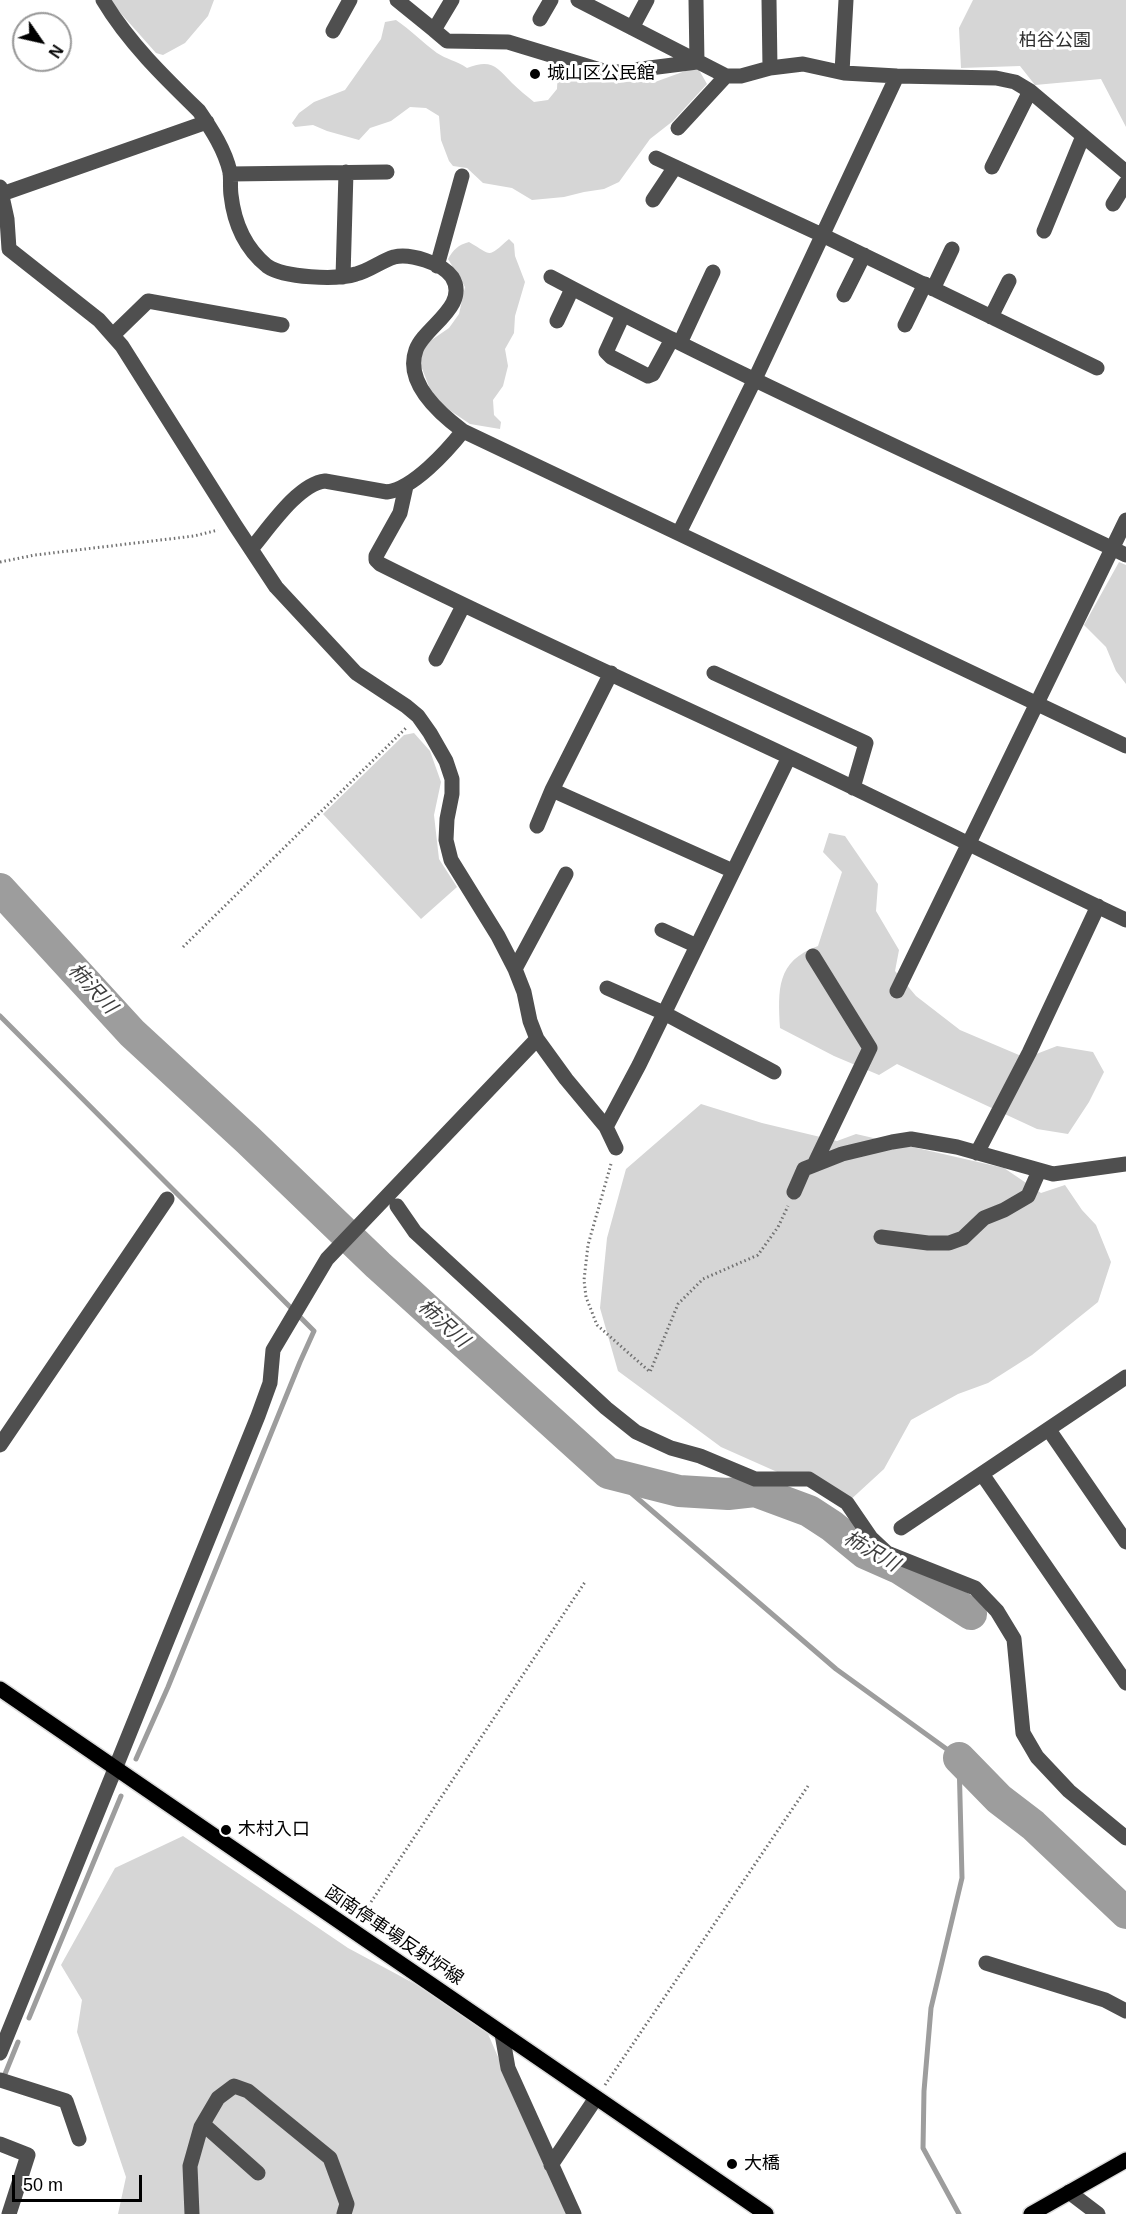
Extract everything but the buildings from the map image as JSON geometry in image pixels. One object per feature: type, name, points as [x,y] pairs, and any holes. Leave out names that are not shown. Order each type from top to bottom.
[{"type":"main road","name":"函南停車場反射炉線","points":[[0,1689],[766,2214]]},
{"type":"main road","points":[[1031,2214],[1126,2160]]},
{"type":"street","points":[[103,0],[137,48],[207,122],[222,149],[230,174],[234,213],[239,230],[268,266],[282,273],[293,275],[343,277],[357,274],[399,256],[420,259],[437,266],[452,278],[455,297],[451,307],[424,336],[416,351],[414,366],[420,385],[433,406],[463,431],[1126,746]]},
{"type":"street","points":[[333,31],[350,0]]},
{"type":"street","points":[[397,0],[447,40],[508,42],[610,73],[697,62]]},
{"type":"street","points":[[434,30],[452,0]]},
{"type":"street","points":[[540,20],[551,0]]},
{"type":"street","points":[[578,0],[726,76],[741,76],[770,68],[803,64],[842,72],[897,76],[996,78],[1015,82],[1030,91],[1126,172]]},
{"type":"street","points":[[632,28],[647,0]]},
{"type":"street","points":[[696,0],[697,62]]},
{"type":"street","points":[[769,0],[770,68]]},
{"type":"street","points":[[842,72],[846,0]]},
{"type":"street","points":[[678,128],[726,76]]},
{"type":"street","points":[[679,533],[755,379],[897,76]]},
{"type":"street","points":[[992,167],[1030,91]]},
{"type":"street","points":[[207,122],[1,191],[7,219],[9,249],[99,320],[113,335],[276,587],[356,673],[418,716],[446,761],[452,779],[446,840],[451,860],[493,927],[514,969],[524,992],[530,1022],[537,1039],[566,1079],[606,1127],[616,1148]]},
{"type":"street","points":[[1044,231],[1083,136]]},
{"type":"street","points":[[656,158],[822,235],[1097,368]]},
{"type":"street","points":[[653,200],[675,167]]},
{"type":"street","points":[[343,277],[346,172]]},
{"type":"street","points":[[230,174],[387,172]]},
{"type":"street","points":[[437,266],[462,176]]},
{"type":"street","points":[[1113,204],[1126,183]]},
{"type":"street","points":[[905,324],[952,249]]},
{"type":"street","points":[[844,295],[864,255]]},
{"type":"street","points":[[623,315],[606,352],[611,357],[648,376],[653,374],[676,341],[713,272]]},
{"type":"street","points":[[551,277],[676,341],[1119,551]]},
{"type":"street","points":[[991,316],[1009,281]]},
{"type":"street","points":[[557,321],[572,289]]},
{"type":"street","points":[[113,335],[148,301],[282,325]]},
{"type":"street","points":[[252,548],[303,490],[315,482],[325,481],[387,492],[406,486],[463,431]]},
{"type":"street","points":[[406,486],[400,513],[376,556],[380,564],[463,606],[789,757],[1126,920]]},
{"type":"street","points":[[897,991],[1037,703],[1119,551],[1126,520]]},
{"type":"street","points":[[436,659],[463,606]]},
{"type":"street","points":[[537,826],[552,790],[611,673]]},
{"type":"street","points":[[714,673],[866,743],[853,788]]},
{"type":"street","points":[[606,1127],[789,757]]},
{"type":"street","points":[[552,790],[733,871]]},
{"type":"street","points":[[514,969],[566,874]]},
{"type":"street","points":[[977,1153],[1029,1053],[1098,906]]},
{"type":"street","points":[[662,930],[697,946]]},
{"type":"street","points":[[813,956],[870,1048],[814,1165]]},
{"type":"street","points":[[607,988],[664,1013],[774,1072]]},
{"type":"street","points":[[0,2053],[258,1416],[270,1383],[273,1350],[327,1258],[395,1199],[452,1126],[537,1039]]},
{"type":"street","points":[[794,1192],[804,1169],[843,1154],[911,1139],[935,1142],[1053,1174],[1126,1164]]},
{"type":"street","points":[[881,1237],[928,1243],[949,1243],[963,1238],[984,1218],[1028,1196],[1039,1171]]},
{"type":"street","points":[[0,1445],[167,1199]]},
{"type":"street","points":[[395,1199],[415,1232],[606,1408],[636,1432],[670,1448],[700,1456],[755,1479],[809,1479],[847,1503],[871,1538],[887,1553],[975,1588],[997,1611],[1014,1639],[1023,1733],[1037,1757],[1069,1791],[1126,1838]]},
{"type":"street","points":[[901,1528],[1049,1430],[1124,1384]]},
{"type":"street","points":[[1049,1430],[1126,1542]]},
{"type":"street","points":[[982,1474],[1125,1679]]},
{"type":"street","points":[[986,1963],[1105,2000],[1126,2011]]},
{"type":"street","points":[[502,2034],[508,2068],[574,2214]]},
{"type":"street","points":[[0,2080],[66,2101],[79,2139]]},
{"type":"street","points":[[192,2214],[190,2166],[203,2124],[218,2098],[234,2086],[248,2091],[330,2158],[347,2204],[344,2214]]},
{"type":"street","points":[[551,2165],[596,2098]]},
{"type":"street","points":[[203,2124],[258,2173]]},
{"type":"street","points":[[0,2144],[28,2155],[9,2214]]},
{"type":"street","points":[[1070,2192],[1098,2214]]},
{"type":"path","points":[[0,562],[35,555],[194,536],[235,525]]},
{"type":"path","points":[[183,947],[418,716]]},
{"type":"path","points":[[616,1148],[588,1245],[584,1280],[586,1297],[597,1325],[650,1372],[678,1304],[703,1279],[758,1255],[778,1227],[794,1192]]},
{"type":"path","points":[[351,1930],[585,1582]]},
{"type":"path","points":[[596,2098],[808,1786]]},
{"type":"green space","points":[[109,0],[214,0],[208,16],[185,43],[163,55],[156,53]]},
{"type":"green space","name":"柏谷公園","points":[[973,0],[1126,0],[1126,127],[1101,79],[1035,85],[1020,66],[961,68],[959,28]]},
{"type":"green space","points":[[396,20],[437,53],[467,68],[488,64],[497,68],[534,102],[548,100],[557,89],[558,66],[593,81],[655,82],[688,70],[699,70],[707,84],[673,121],[650,139],[619,182],[604,189],[564,197],[532,200],[512,188],[483,183],[467,168],[453,166],[441,140],[439,116],[426,108],[410,107],[391,121],[370,128],[359,140],[313,125],[295,127],[292,123],[299,113],[314,102],[345,90],[381,39],[385,22]]},
{"type":"green space","points":[[509,239],[514,244],[515,256],[525,282],[515,316],[514,333],[505,349],[508,366],[503,386],[493,400],[494,415],[501,422],[500,429],[470,424],[439,403],[430,389],[418,358],[430,341],[449,328],[459,314],[465,287],[448,259],[452,253],[459,246],[469,242],[490,253]]},
{"type":"green space","points":[[1119,562],[1126,565],[1126,684],[1116,671],[1106,647],[1084,625]]},
{"type":"green space","points":[[414,733],[430,751],[441,782],[434,815],[439,859],[457,887],[421,919],[323,814],[404,735]]},
{"type":"green space","points":[[829,833],[845,836],[878,884],[876,911],[899,950],[895,971],[916,996],[960,1030],[1026,1058],[1057,1046],[1093,1052],[1104,1072],[1089,1102],[1068,1134],[1037,1129],[897,1064],[879,1075],[834,1056],[780,1028],[779,1001],[782,978],[794,960],[804,952],[818,946],[842,872],[823,852]]},
{"type":"green space","points":[[701,1104],[762,1123],[837,1141],[856,1134],[1004,1168],[1041,1193],[1065,1185],[1082,1210],[1096,1225],[1111,1262],[1098,1302],[1032,1355],[988,1383],[958,1394],[911,1420],[884,1469],[847,1503],[721,1447],[618,1371],[600,1308],[607,1238],[626,1169]]},
{"type":"green space","points":[[183,1836],[348,1948],[482,2020],[566,2214],[118,2214],[126,2177],[77,2032],[82,2000],[61,1965],[115,1868]]},
{"type":"waterway","name":"柿沢川","points":[[0,889],[132,1033],[378,1265],[608,1473],[679,1491],[728,1494],[755,1491],[809,1511],[832,1526],[865,1553],[899,1568],[971,1614]]},
{"type":"waterway","points":[[0,1016],[314,1331],[168,1687],[136,1759]]},
{"type":"waterway","points":[[608,1473],[836,1669],[959,1758],[962,1878],[931,2008],[924,2091],[923,2148],[959,2214]]},
{"type":"waterway","name":"柿沢川","points":[[959,1758],[999,1799],[1033,1825],[1126,1913]]},
{"type":"waterway","points":[[29,2018],[121,1796]]},
{"type":"waterway","points":[[5,2074],[18,2042]]},
{"type":"place","name":"城山区公民館","points":[[535,74]]},
{"type":"place","name":"木村入口","points":[[226,1830]]},
{"type":"place","name":"大橋","points":[[732,2164]]}]
